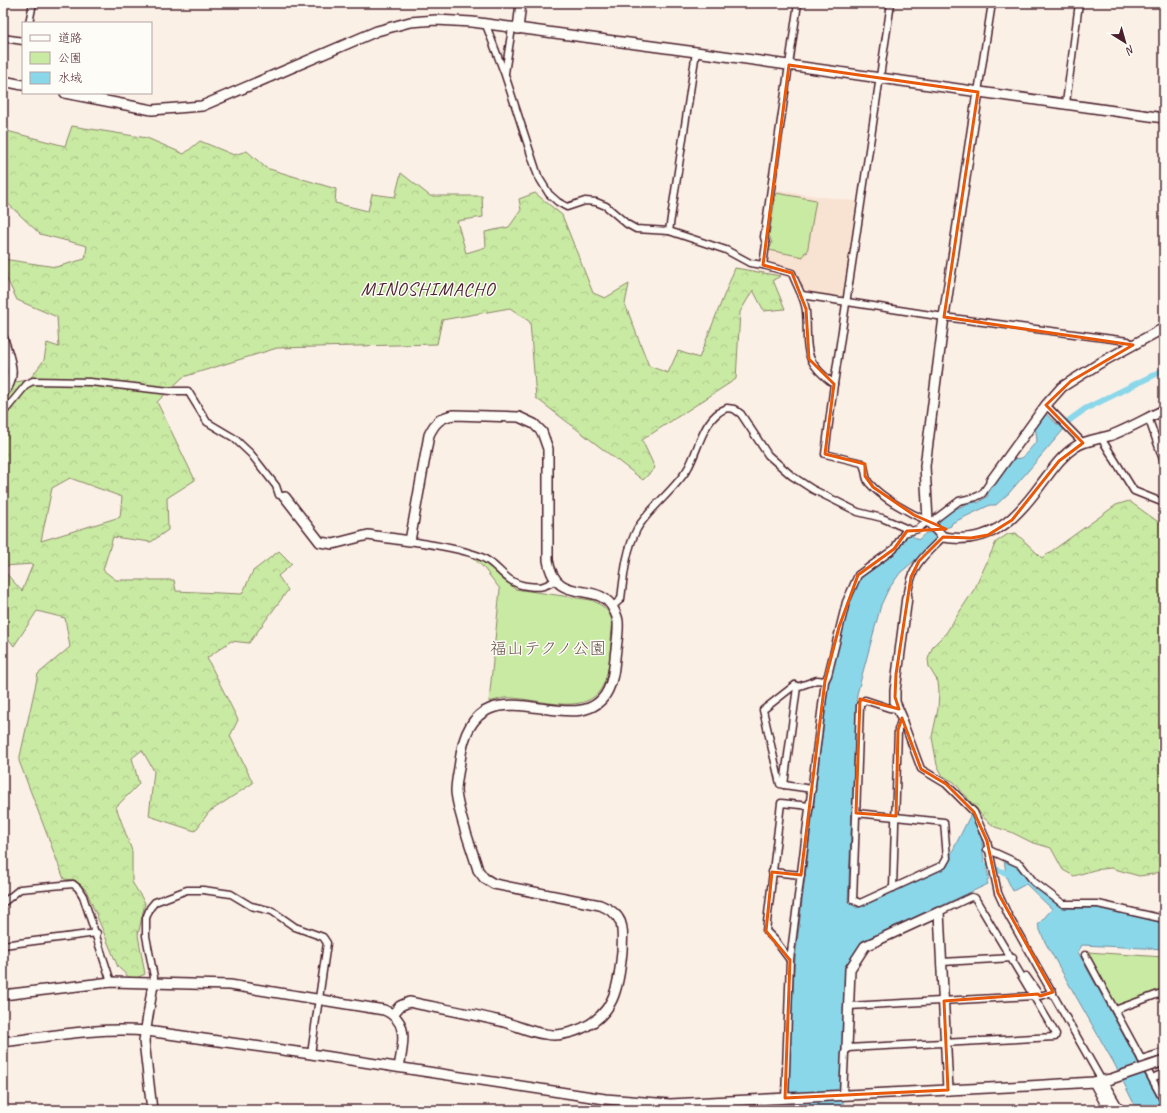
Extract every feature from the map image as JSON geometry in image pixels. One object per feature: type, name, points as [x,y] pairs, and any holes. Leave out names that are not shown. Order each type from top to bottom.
[{"type":"street","points":[[30,22],[33,3]]},
{"type":"street","points":[[505,75],[521,3]]},
{"type":"street","points":[[762,264],[766,244],[764,237],[798,3]]},
{"type":"street","points":[[891,3],[881,79],[834,384],[825,454],[862,463],[870,484],[914,515],[929,522],[943,537],[971,538],[988,535],[1012,520],[1027,504],[1059,461],[1076,446],[1101,438],[1164,410]]},
{"type":"street","points":[[929,522],[925,466],[944,317],[992,3]]},
{"type":"street","points":[[1066,103],[1079,3]]},
{"type":"street","points":[[70,94],[152,110],[202,106],[377,31],[410,22],[436,20],[486,24],[696,52],[1164,118]]},
{"type":"street","points":[[486,24],[505,75],[538,176],[553,198],[567,207],[585,201],[596,202],[606,206],[626,224],[636,229],[670,231],[726,250],[750,263],[762,264],[792,273],[802,295],[806,309],[806,345],[809,359],[818,371],[834,384]]},
{"type":"street","points":[[3,38],[22,41]]},
{"type":"street","points":[[670,231],[696,52]]},
{"type":"street","points":[[3,81],[22,85]]},
{"type":"street","points":[[802,295],[944,317],[1128,341],[1134,345]]},
{"type":"street","points":[[786,1098],[790,960],[825,681],[828,675],[846,602],[855,579],[869,566],[894,549],[904,533],[910,530],[918,529],[959,501],[982,494],[1046,405],[1054,395],[1071,380],[1164,328]]},
{"type":"street","points":[[3,339],[12,370],[12,381],[3,393]]},
{"type":"street","points":[[3,413],[27,384],[33,382],[90,382],[170,391],[188,391],[208,422],[234,438],[251,454],[276,486],[279,495],[285,497],[320,542],[332,544],[368,535],[410,541],[480,556],[517,585],[541,588],[556,580]]},
{"type":"street","points":[[1046,405],[1083,443]]},
{"type":"street","points":[[612,607],[621,599],[629,546],[638,527],[689,467],[700,439],[714,416],[727,408],[741,414],[768,455],[792,476],[812,489],[858,512],[882,518],[910,530]]},
{"type":"street","points":[[393,1014],[400,1006],[409,1002],[496,1020],[546,1035],[566,1034],[587,1026],[599,1018],[609,1006],[616,992],[620,978],[623,932],[619,916],[613,910],[600,905],[494,884],[484,878],[478,870],[456,791],[462,746],[467,729],[485,711],[497,706],[510,704],[577,711],[590,707],[604,696],[608,691],[613,678],[618,619],[612,607],[602,597],[564,587],[556,580],[550,570],[548,560],[548,449],[542,432],[534,424],[519,417],[454,415],[444,416],[434,424],[430,435],[410,541]]},
{"type":"street","points":[[1148,417],[1164,462]]},
{"type":"street","points":[[1101,438],[1134,491],[1164,503]]},
{"type":"street","points":[[943,537],[919,561],[911,577],[895,691],[898,709],[921,769],[946,784],[974,812],[982,827],[998,893],[1008,915],[1119,1110]]},
{"type":"street","points":[[812,789],[780,784],[763,710],[795,685],[797,687],[817,680],[825,681]]},
{"type":"street","points":[[784,785],[797,687]]},
{"type":"street","points":[[856,813],[944,822],[947,858],[943,865],[860,903],[853,900],[856,813],[860,705],[865,700],[889,708],[898,709]]},
{"type":"street","points":[[892,888],[896,816],[898,730],[902,718]]},
{"type":"street","points":[[790,960],[766,931],[772,872],[781,803],[810,806]]},
{"type":"street","points":[[988,852],[1020,864],[1034,882],[1063,904],[1098,904],[1164,919]]},
{"type":"street","points":[[772,872],[801,875]]},
{"type":"street","points":[[3,903],[20,889],[72,884],[78,888],[84,896],[112,982]]},
{"type":"street","points":[[152,1110],[144,1041],[147,1031],[153,984],[153,964],[146,926],[150,908],[155,902],[187,890],[217,891],[231,894],[251,906],[272,911],[295,927],[323,937],[327,943],[317,1000],[311,1054]]},
{"type":"street","points":[[842,1095],[845,1052],[847,1048],[850,969],[865,946],[971,897],[975,898],[1056,1034],[1055,1037],[847,1048]]},
{"type":"street","points":[[939,912],[948,1090]]},
{"type":"street","points":[[3,945],[97,933]]},
{"type":"street","points":[[1085,955],[1164,1101]]},
{"type":"street","points":[[942,962],[1014,958],[1040,996],[1053,992]]},
{"type":"street","points":[[3,995],[112,982],[230,985],[384,1010],[393,1014],[400,1022],[404,1039],[399,1067]]},
{"type":"street","points":[[1115,1010],[1164,992]]},
{"type":"street","points":[[849,1006],[1034,996]]},
{"type":"street","points":[[3,1042],[87,1031],[126,1029],[311,1054],[605,1099],[670,1104],[1102,1081],[1164,1061]]},
{"type":"street","points":[[1141,1059],[1164,1052]]},
{"type":"street","points":[[1152,1078],[1164,1073]]},
{"type":"street","points":[[1102,1081],[1109,1110]]},
{"type":"highlighted area","points":[[789,65],[978,92],[944,317],[1133,345],[1071,381],[1046,405],[1083,443],[1059,461],[1012,520],[988,535],[971,538],[943,537],[919,561],[911,577],[896,674],[895,697],[899,709],[860,699],[856,813],[896,816],[898,730],[902,718],[921,769],[946,784],[974,812],[987,841],[998,893],[1053,992],[1040,996],[1038,994],[944,1001],[948,1090],[785,1098],[790,960],[766,931],[772,872],[801,875],[825,681],[839,627],[858,575],[894,549],[907,531],[946,529],[914,515],[873,487],[865,476],[865,464],[825,454],[834,384],[809,359],[806,309],[792,273],[763,265]]},
{"type":"shaded area","points":[[773,190],[861,202],[845,299],[805,294],[793,269],[764,261],[769,243],[767,235]]},
{"type":"green space","points":[[72,126],[147,138],[184,154],[200,141],[234,155],[247,151],[266,168],[336,189],[335,203],[368,211],[372,194],[395,197],[401,173],[430,196],[482,196],[483,217],[457,221],[466,253],[486,247],[485,232],[509,227],[521,210],[519,199],[535,193],[562,215],[593,293],[605,298],[629,284],[625,304],[649,366],[668,373],[678,351],[699,358],[735,268],[781,276],[773,280],[785,309],[764,311],[753,290],[740,312],[736,379],[642,440],[655,468],[643,480],[536,398],[530,322],[510,308],[442,320],[437,344],[277,348],[183,377],[157,402],[195,480],[167,498],[168,530],[151,542],[113,537],[103,570],[116,580],[174,580],[176,591],[242,594],[253,571],[279,551],[292,564],[278,576],[288,590],[249,643],[231,641],[207,658],[238,720],[230,736],[253,783],[209,812],[195,831],[149,816],[154,771],[142,750],[132,758],[139,784],[116,807],[132,851],[132,882],[145,903],[138,935],[145,974],[132,980],[118,967],[86,890],[75,880],[64,879],[19,761],[38,674],[70,647],[65,618],[37,611],[14,646],[3,632],[3,570],[22,591],[33,564],[3,566],[3,397],[15,382],[29,380],[44,360],[47,343],[59,347],[57,317],[17,300],[3,271],[3,259],[56,267],[85,259],[87,246],[40,234],[3,199],[3,130],[65,146]],"holes":[[[70,478],[122,497],[120,517],[41,541],[52,488]]]},
{"type":"green space","points":[[776,193],[816,200],[807,253],[805,252],[803,257],[769,250],[772,243],[769,235]]},
{"type":"green space","points":[[1129,501],[1164,526],[1164,869],[1153,874],[1139,876],[1111,868],[1094,870],[1074,876],[1063,870],[1051,848],[1031,842],[1011,832],[995,827],[985,819],[954,782],[943,776],[937,765],[932,737],[938,709],[938,682],[929,667],[928,659],[933,646],[946,633],[975,588],[996,542],[1008,534],[1016,533],[1042,558],[1116,505]]},
{"type":"green space","name":"福山テクノ公園","points":[[473,558],[487,563],[515,589],[591,600],[604,607],[610,615],[612,624],[609,663],[604,683],[597,694],[586,701],[574,704],[560,704],[516,698],[504,698],[489,702],[500,589],[483,567]]},
{"type":"green space","points":[[1087,952],[1164,957],[1164,990],[1115,1006]]},
{"type":"water","points":[[1045,413],[1058,425],[1061,423],[1065,428],[1009,493],[996,505],[990,505],[952,523],[951,526],[941,530],[937,526],[948,513],[975,502],[978,503],[988,496],[987,492],[1011,459],[1022,458],[1037,441],[1034,428]]},
{"type":"water","points":[[932,532],[937,538],[936,542],[900,573],[888,590],[881,605],[857,694],[848,902],[857,908],[945,866],[971,814],[980,832],[983,856],[989,878],[987,881],[988,884],[862,943],[845,970],[841,1086],[843,1104],[847,1110],[787,1110],[794,968],[829,678],[842,622],[858,577],[905,535],[909,533],[918,540],[926,533]]},
{"type":"water","points":[[1004,860],[1017,866],[1033,885],[1057,904],[1066,908],[1099,908],[1164,922],[1164,949],[1082,945],[1078,952],[1164,1110],[1137,1110],[1115,1065],[1045,942],[1038,925],[1052,909],[1026,884],[1013,891],[1007,879]]},
{"type":"waterway","points":[[1060,427],[1085,409],[1164,370]]},
{"type":"waterway","points":[[979,863],[1014,876]]},
{"type":"district","name":"MINOSHIMACHO","points":[[428,289]]}]
